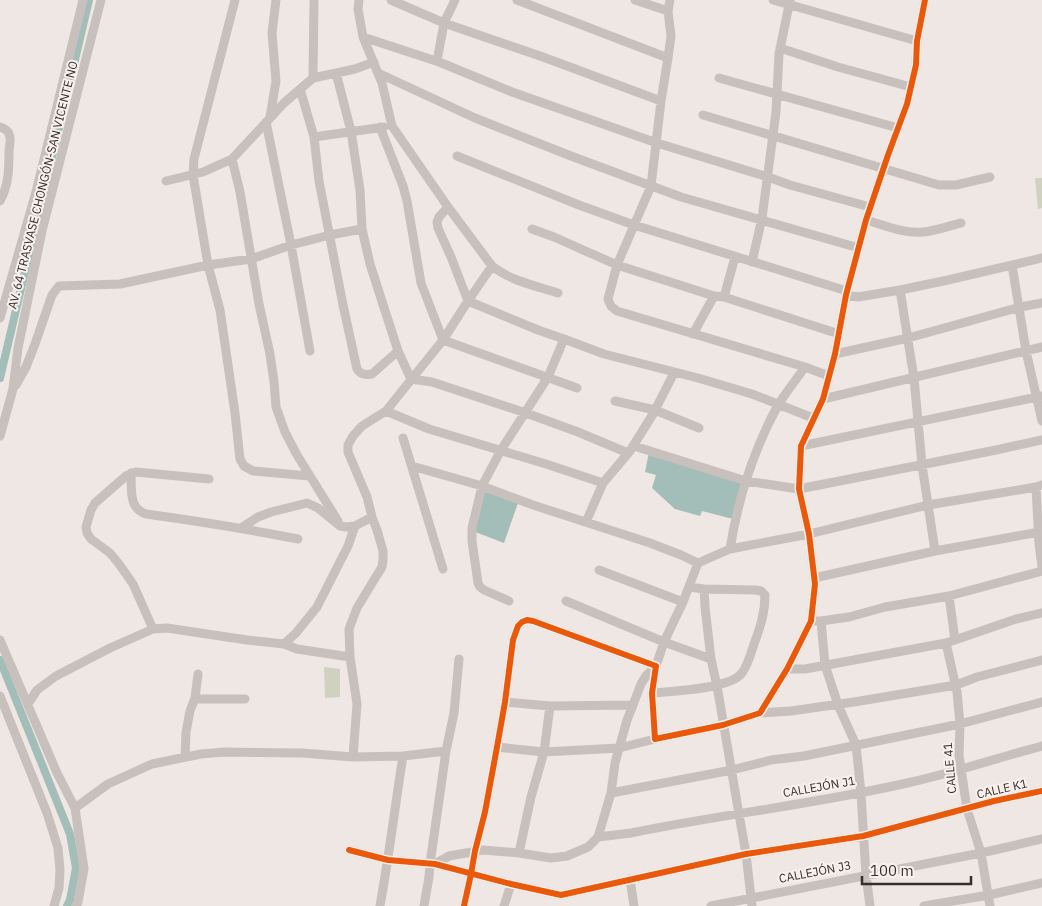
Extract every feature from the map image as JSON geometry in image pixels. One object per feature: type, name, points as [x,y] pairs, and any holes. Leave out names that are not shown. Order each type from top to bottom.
[{"type":"street","points":[[1,312],[36,192],[84,0]]},
{"type":"street","name":"AV. 64 TRASVASE CHONGÓN-SAN VICENTE NO","points":[[0,436],[13,389],[18,348],[42,231],[101,0]]},
{"type":"street","points":[[235,0],[194,159],[193,175],[208,265],[220,310],[240,459],[244,466],[253,471],[310,476]]},
{"type":"street","points":[[276,0],[272,33],[276,81],[268,119],[310,351]]},
{"type":"street","points":[[313,78],[314,0]]},
{"type":"street","points":[[358,0],[363,37],[382,82],[392,126],[448,207],[492,266],[501,273],[513,278],[558,293]]},
{"type":"street","points":[[391,0],[444,22],[661,101]]},
{"type":"street","points":[[437,61],[444,22],[455,0]]},
{"type":"street","points":[[517,0],[668,58]]},
{"type":"street","points":[[635,0],[668,12]]},
{"type":"street","points":[[670,0],[668,12],[670,36],[668,58],[651,186],[622,251],[608,299],[611,306],[617,311],[805,367],[829,376]]},
{"type":"street","points":[[773,0],[790,3],[917,41]]},
{"type":"street","points":[[760,714],[787,669],[811,621],[815,584],[799,489],[801,446],[823,399],[866,220],[907,104],[916,65],[917,41],[925,0]]},
{"type":"street","points":[[752,262],[762,221],[776,112],[778,54],[790,3]]},
{"type":"street","points":[[363,37],[437,61],[512,92],[657,143],[768,176],[790,185],[870,207]]},
{"type":"street","points":[[780,48],[911,87]]},
{"type":"street","points":[[166,181],[193,175],[232,159],[268,119],[313,78],[355,69],[374,62]]},
{"type":"street","points":[[336,73],[351,131],[360,190],[362,229],[370,264],[398,351],[411,379]]},
{"type":"street","points":[[378,73],[475,118],[681,197],[859,248]]},
{"type":"street","points":[[719,78],[898,128]]},
{"type":"street","points":[[300,89],[314,137],[319,181],[342,305],[359,372],[367,375],[372,374],[398,351]]},
{"type":"street","points":[[703,115],[939,185],[956,185],[990,177]]},
{"type":"street","points":[[0,122],[0,127],[8,132],[10,141],[7,182],[0,201]]},
{"type":"street","points":[[314,137],[392,126]]},
{"type":"street","points":[[380,127],[403,186],[421,283],[443,340],[577,388]]},
{"type":"street","points":[[457,156],[634,225],[858,297],[948,280],[1042,258]]},
{"type":"street","points":[[232,159],[240,192],[270,354],[276,406],[285,432],[340,526]]},
{"type":"street","points":[[448,207],[439,217],[437,222],[438,228],[468,301],[538,330],[604,354],[752,394],[813,418]]},
{"type":"street","points":[[866,220],[905,231],[921,233],[961,223]]},
{"type":"street","points":[[13,389],[26,367],[52,295],[59,286],[120,284],[208,265],[251,259],[291,245],[362,229]]},
{"type":"street","points":[[532,230],[554,237],[617,265],[839,334]]},
{"type":"street","points":[[724,297],[735,257]]},
{"type":"street","points":[[1012,264],[1026,351],[1040,397],[1042,421]]},
{"type":"street","points":[[353,757],[357,704],[350,657],[349,629],[356,608],[382,567],[383,551],[367,497],[348,452],[348,445],[362,426],[386,411],[443,340],[492,266]]},
{"type":"street","points":[[900,290],[914,378],[922,465],[935,551]]},
{"type":"street","points":[[692,334],[714,296]]},
{"type":"street","points":[[835,354],[908,338],[1020,307],[1042,303]]},
{"type":"street","points":[[509,602],[484,590],[478,583],[472,528],[482,486],[501,450],[548,377],[564,339]]},
{"type":"street","points":[[823,399],[1042,347]]},
{"type":"street","points":[[730,549],[746,481],[760,444],[779,404],[805,367]]},
{"type":"street","points":[[586,522],[603,483],[634,446],[674,373]]},
{"type":"street","points":[[411,379],[432,382],[526,413],[628,453]]},
{"type":"street","points":[[801,446],[1040,397]]},
{"type":"street","points":[[615,401],[655,410],[699,428]]},
{"type":"street","points":[[386,411],[429,429],[603,483]]},
{"type":"street","points":[[402,438],[443,569]]},
{"type":"street","points":[[634,446],[746,481],[799,489],[1042,440]]},
{"type":"street","points":[[412,466],[482,486],[533,505],[650,543],[698,563]]},
{"type":"street","points":[[153,629],[133,584],[110,553],[91,539],[87,533],[86,527],[91,510],[95,504],[131,473],[209,479]]},
{"type":"street","points":[[131,473],[132,501],[140,512],[298,539]]},
{"type":"street","points":[[655,740],[652,694],[656,666],[664,642],[683,602],[698,563],[730,549],[808,534],[928,505],[1039,486],[1042,567]]},
{"type":"street","points":[[241,528],[258,517],[271,512],[307,503],[318,508],[340,526],[355,526],[372,517]]},
{"type":"street","points":[[284,644],[317,607],[348,546],[355,526]]},
{"type":"street","points":[[814,578],[1040,526]]},
{"type":"street","points":[[599,570],[683,602]]},
{"type":"street","points":[[811,621],[849,617],[885,607],[949,596],[1042,571]]},
{"type":"street","points":[[652,694],[717,686],[738,677],[743,672],[760,629],[765,608],[765,595],[761,591],[689,587]]},
{"type":"street","points":[[704,589],[711,659],[746,854],[751,902]]},
{"type":"street","points":[[949,596],[955,640]]},
{"type":"street","points":[[566,601],[664,642],[711,659]]},
{"type":"street","points":[[787,669],[805,669],[946,643],[1016,619],[1042,613]]},
{"type":"street","points":[[464,906],[497,747],[513,640],[518,626],[527,620],[542,624],[656,666]]},
{"type":"street","points":[[821,620],[825,665],[838,705],[856,745],[870,906]]},
{"type":"street","points":[[28,704],[37,690],[56,676],[110,648],[153,629],[167,628],[284,644],[297,649],[350,657]]},
{"type":"street","points":[[0,640],[56,773],[75,808],[84,869],[76,906]]},
{"type":"street","name":"CALLE 41","points":[[946,643],[956,685],[960,724],[959,756],[967,809],[981,853],[990,906]]},
{"type":"street","points":[[424,906],[433,864],[446,751],[454,713],[459,659]]},
{"type":"street","points":[[497,747],[544,752],[619,748],[723,725],[760,714],[838,705],[956,685],[977,677],[1042,660]]},
{"type":"street","points":[[433,864],[449,856],[483,850],[551,858],[567,856],[588,847],[598,837],[611,793],[615,762],[627,720],[641,684],[656,666]]},
{"type":"street","points":[[184,757],[186,732],[190,711],[195,699],[198,674]]},
{"type":"street","points":[[0,696],[47,813],[58,848],[59,888],[54,906]]},
{"type":"street","points":[[195,699],[245,699]]},
{"type":"street","points":[[505,702],[550,706],[633,705]]},
{"type":"street","points":[[611,793],[960,724],[1042,702]]},
{"type":"street","points":[[519,853],[531,797],[544,752],[550,706]]},
{"type":"street","name":"CALLEJÓN J1","points":[[598,837],[631,833],[861,793],[961,770],[1042,746]]},
{"type":"street","points":[[75,808],[108,784],[152,764],[201,754],[225,752],[302,753],[353,757],[403,756],[446,751]]},
{"type":"street","points":[[380,906],[403,756]]},
{"type":"street","name":"CALLE K1","points":[[349,850],[388,860],[433,864],[561,895],[746,854],[863,836],[994,801],[1042,791]]},
{"type":"street","name":"CALLEJÓN J3","points":[[711,906],[751,902],[866,875],[1042,839]]},
{"type":"street","points":[[630,880],[634,906]]},
{"type":"street","points":[[924,906],[989,895],[1042,883]]},
{"type":"street","points":[[504,906],[511,884]]},
{"type":"green space","points":[[1035,178],[1042,178],[1042,208],[1038,209]]},
{"type":"green space","points":[[324,667],[340,669],[340,697],[325,698]]},
{"type":"water","points":[[649,452],[743,482],[733,519],[702,511],[700,516],[675,509],[652,488],[656,475],[645,472]]},
{"type":"water","points":[[482,492],[495,493],[518,503],[504,543],[470,530]]},
{"type":"waterway","points":[[0,378],[89,0]]},
{"type":"waterway","points":[[0,660],[70,834],[76,868],[70,900],[67,906]]},
{"type":"cycle path","points":[[464,906],[497,747],[513,640],[518,626],[522,622],[527,620],[533,621],[656,666],[652,693],[655,739],[723,725],[760,713],[787,669],[811,621],[815,584],[809,534],[799,489],[801,446],[823,399],[835,354],[846,295],[866,220],[907,104],[916,65],[917,41],[925,0]]},
{"type":"cycle path","points":[[349,850],[388,860],[435,864],[561,895],[746,854],[863,836],[994,801],[1042,791]]}]
